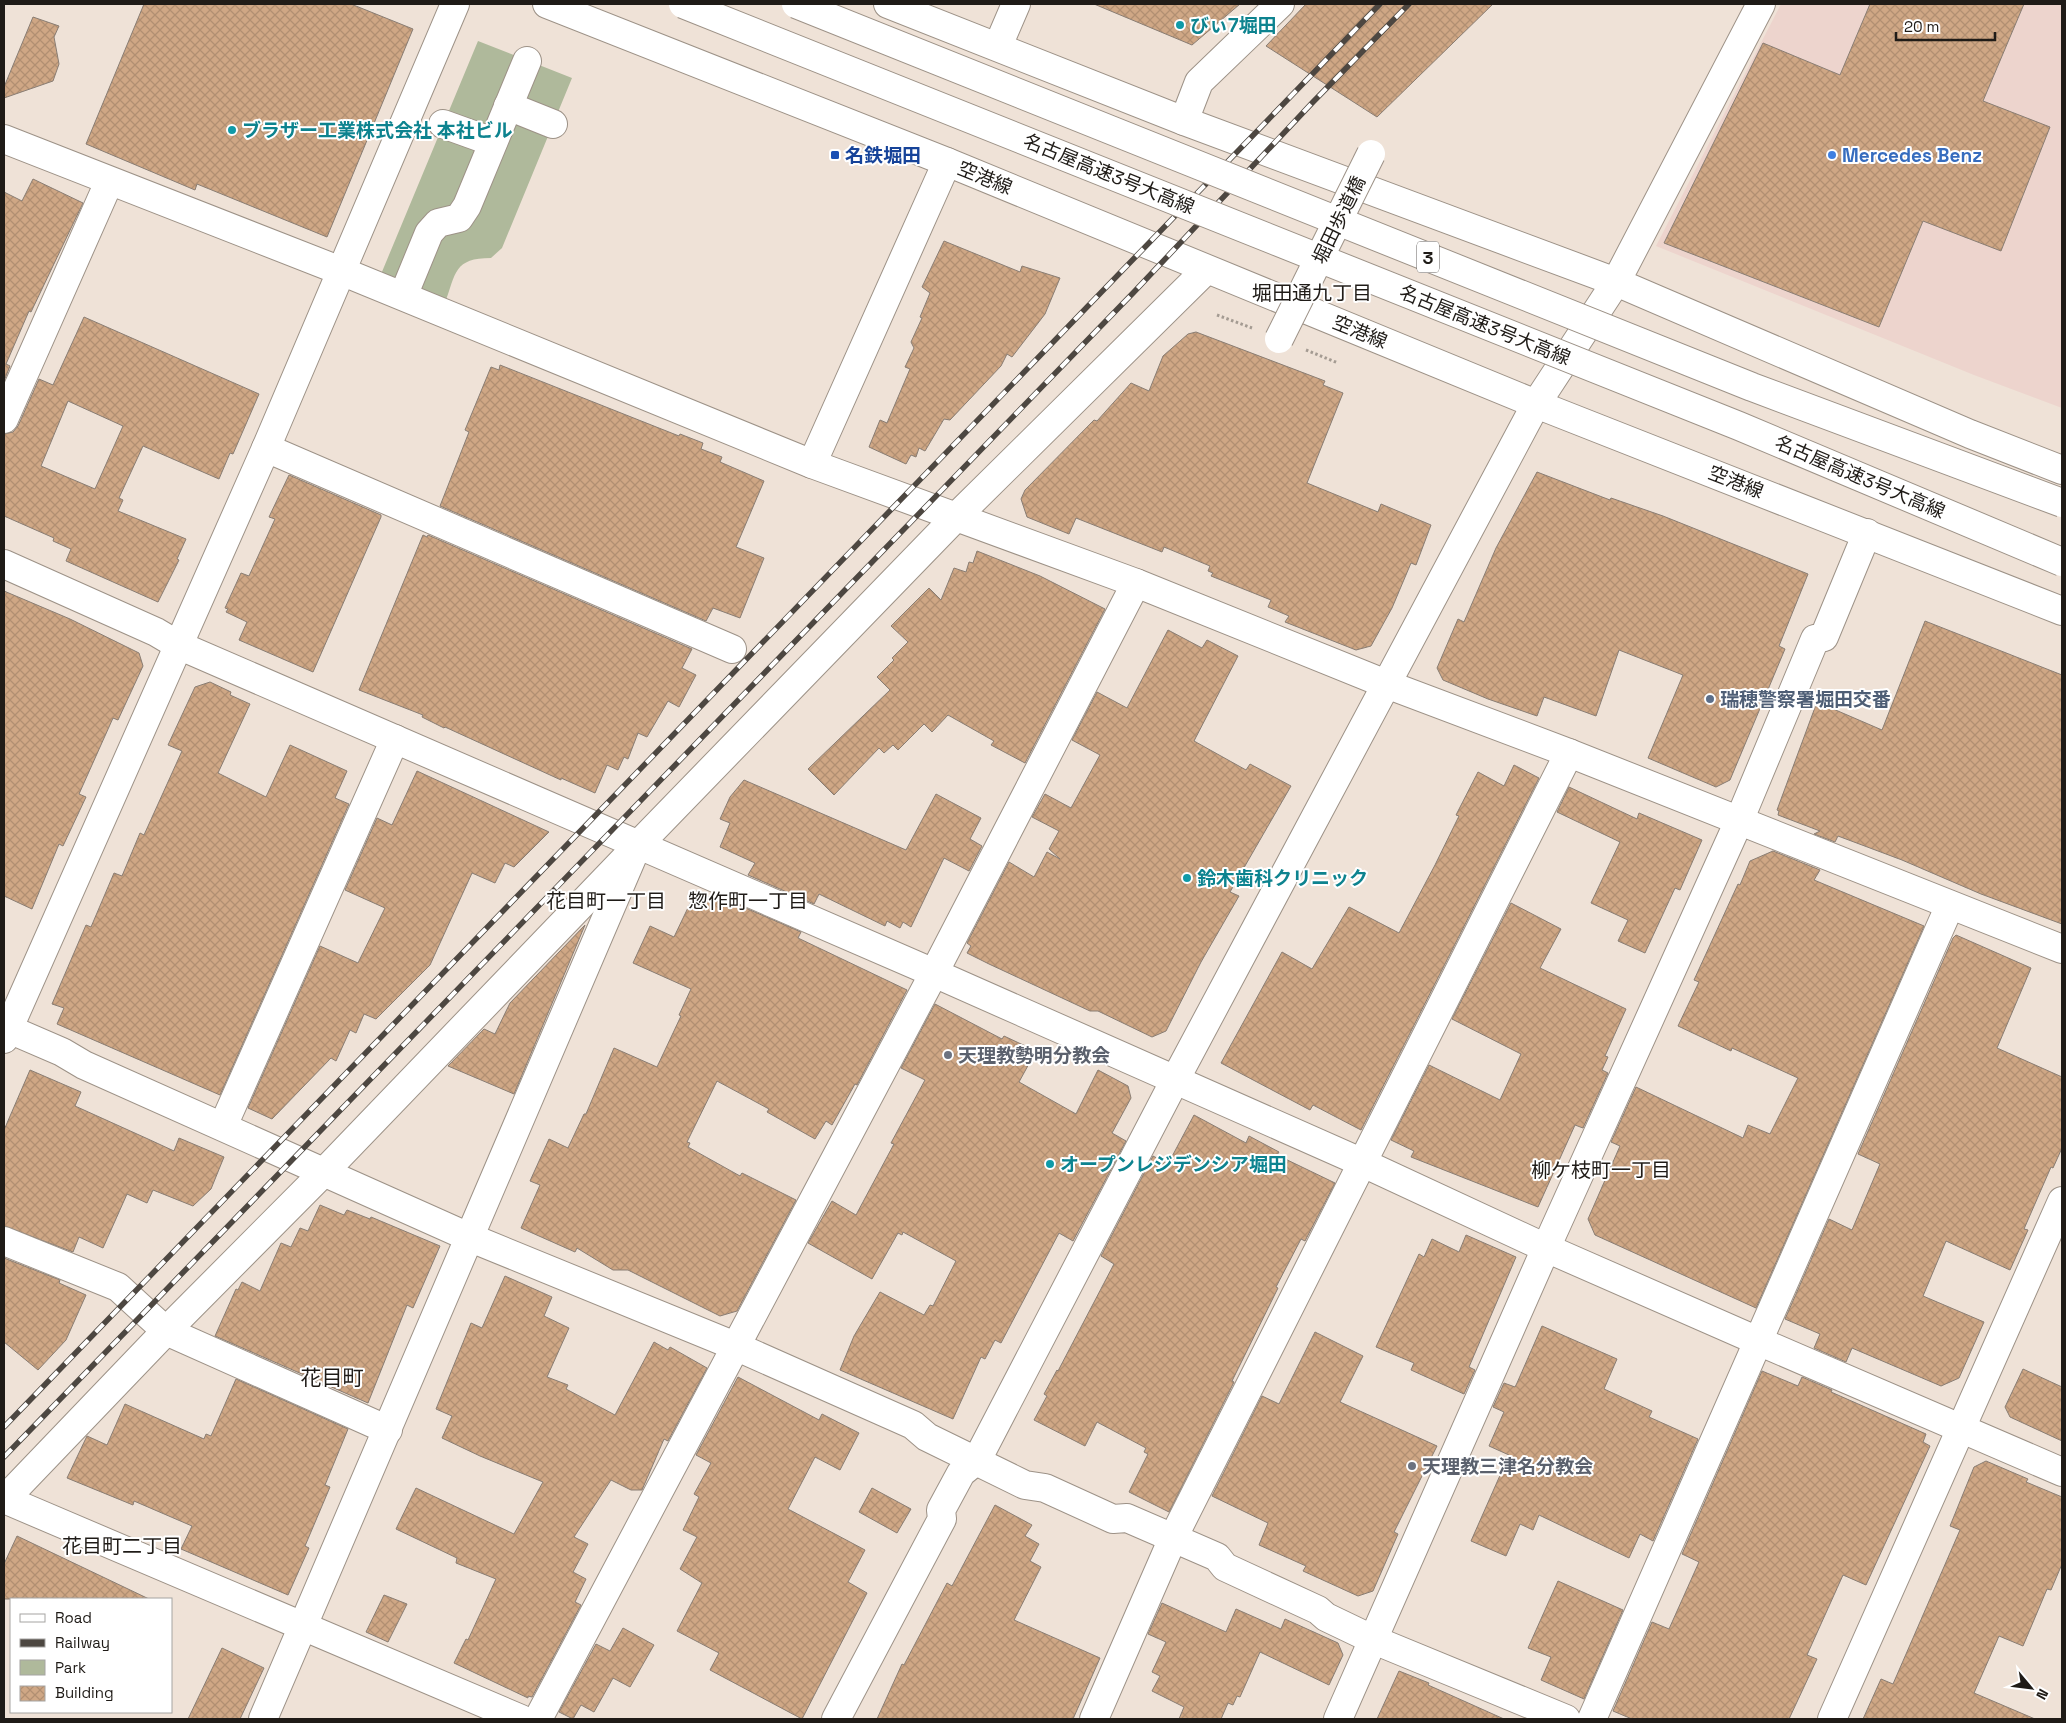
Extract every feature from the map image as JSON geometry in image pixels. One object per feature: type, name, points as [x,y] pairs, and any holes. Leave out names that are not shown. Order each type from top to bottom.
[{"type":"main road","points":[[455,4],[266,448],[5,1032],[223,1126],[323,1173],[471,1238],[735,1346],[913,1425],[926,1437],[1024,1484],[1044,1488],[1113,1519],[1127,1518],[1217,1558],[1225,1567],[1318,1610],[1326,1617],[1374,1640],[1566,1719]]},
{"type":"main road","name":"空港線","points":[[547,4],[947,162],[1536,404],[2062,611]]},
{"type":"main road","name":"名古屋高速3号大高線","points":[[683,4],[1730,422],[2062,562]]},
{"type":"main road","name":"3","points":[[796,4],[1752,387],[2062,503]]},
{"type":"main road","points":[[888,4],[1184,121],[1616,282],[1970,434],[2062,470]]},
{"type":"main road","points":[[998,46],[1016,4]]},
{"type":"main road","points":[[1184,121],[1199,82],[1280,4]]},
{"type":"main road","points":[[836,1719],[942,1520],[942,1510],[961,1473],[977,1460],[1174,1080],[1536,404],[1616,282],[1761,4]]},
{"type":"main road","points":[[406,289],[428,233],[438,224],[459,218],[467,206],[527,60]]},
{"type":"main road","points":[[508,106],[553,124]]},
{"type":"main road","points":[[444,124],[493,142]]},
{"type":"main road","points":[[4,140],[340,271],[812,464],[1136,583],[1386,684],[1569,753],[2062,949]]},
{"type":"main road","name":"堀田歩道橋","points":[[1279,339],[1371,154]]},
{"type":"main road","points":[[812,464],[947,162]]},
{"type":"main road","points":[[4,419],[109,182]]},
{"type":"main road","points":[[521,1719],[4,1499],[166,1331],[323,1173],[957,516],[1206,270]]},
{"type":"main road","points":[[266,448],[732,649]]},
{"type":"main road","points":[[1338,1719],[1546,1248],[1739,821],[1814,639],[1824,637],[1867,533]]},
{"type":"main road","points":[[4,564],[156,632],[178,645],[637,846],[934,973],[1363,1163],[1546,1248],[2062,1472]]},
{"type":"main road","points":[[538,1719],[934,973],[1136,583]]},
{"type":"main road","points":[[223,1126],[395,739]]},
{"type":"main road","points":[[1094,1719],[1172,1538],[1569,753]]},
{"type":"main road","points":[[263,1719],[471,1238],[637,846]]},
{"type":"main road","points":[[1592,1719],[1950,904]]},
{"type":"main road","points":[[1832,1719],[2062,1201]]},
{"type":"main road","points":[[4,1240],[118,1287],[166,1331],[388,1430]]},
{"type":"shaded area","points":[[1781,4],[2062,4],[2062,408],[1974,375],[1656,246]]},
{"type":"green space","points":[[478,41],[572,78],[502,248],[491,258],[479,259],[463,264],[458,269],[445,303],[379,279]]},
{"type":"building","name":"ブラザー工業株式会社 本社ビル","points":[[144,4],[351,4],[413,29],[327,237],[197,184],[195,190],[86,144]]},
{"type":"building","name":"びぃ7堀田","points":[[1094,4],[1240,4],[1192,45]]},
{"type":"building","points":[[1306,4],[1493,4],[1377,117],[1266,46]]},
{"type":"building","name":"Mercedes Benz","points":[[1870,4],[2024,4],[1983,101],[2050,127],[2001,251],[1923,221],[1879,327],[1664,243],[1763,43],[1840,75]]},
{"type":"building","points":[[33,17],[59,26],[54,37],[59,64],[53,81],[4,98],[4,87]]},
{"type":"building","points":[[33,179],[83,203],[31,312],[29,311],[6,364],[10,366],[4,381],[4,192],[22,201]]},
{"type":"building","points":[[944,241],[1020,272],[1022,266],[1060,278],[1045,314],[1012,357],[1007,354],[1001,366],[950,420],[944,419],[925,451],[919,448],[916,457],[911,455],[906,464],[869,447],[880,420],[887,423],[910,369],[905,367],[914,348],[911,342],[922,318],[920,317],[930,293],[922,287]]},
{"type":"building","points":[[84,317],[259,394],[233,454],[230,453],[219,479],[143,446],[119,498],[123,500],[118,511],[186,539],[177,559],[179,560],[158,602],[66,561],[71,549],[53,541],[54,538],[4,516],[4,434],[13,432],[18,426],[39,379],[53,385]],"holes":[[[68,401],[123,426],[95,489],[41,466]]]},
{"type":"building","points":[[1196,332],[1325,381],[1323,385],[1343,393],[1307,483],[1378,512],[1381,504],[1431,525],[1416,565],[1411,563],[1392,608],[1371,646],[1356,650],[1285,622],[1289,616],[1268,607],[1271,600],[1211,576],[1213,573],[1208,571],[1210,566],[1164,547],[1162,552],[1076,518],[1069,534],[1027,517],[1021,499],[1025,490],[1094,420],[1097,421],[1131,383],[1149,391],[1163,356],[1188,334]]},
{"type":"building","points":[[500,365],[679,436],[680,434],[703,443],[701,449],[722,457],[720,462],[764,481],[736,547],[764,558],[740,618],[713,608],[706,621],[440,506],[469,432],[465,430],[491,367],[499,370]]},
{"type":"building","points":[[1537,472],[1610,500],[1611,498],[1663,516],[1808,574],[1779,646],[1785,649],[1730,780],[1716,787],[1648,758],[1683,675],[1619,650],[1596,716],[1544,697],[1537,716],[1488,699],[1443,680],[1437,668],[1458,619],[1464,622],[1496,548]]},
{"type":"building","points":[[289,475],[381,515],[313,672],[239,640],[247,622],[226,612],[228,609],[225,608],[241,573],[249,576],[275,519],[269,517]]},
{"type":"building","points":[[423,535],[427,537],[428,535],[692,649],[682,668],[696,675],[679,707],[668,701],[647,737],[638,733],[628,759],[624,757],[618,770],[607,765],[595,793],[561,778],[561,780],[444,728],[422,717],[423,715],[359,690]]},
{"type":"building","points":[[977,551],[1040,576],[1105,609],[1025,763],[991,745],[994,741],[948,715],[932,732],[924,724],[898,750],[893,745],[884,753],[879,748],[834,795],[808,769],[890,690],[877,677],[908,642],[891,626],[929,588],[941,600],[954,568],[966,572],[969,562],[973,563]]},
{"type":"building","points":[[4,591],[70,619],[139,653],[143,666],[118,720],[113,718],[79,794],[86,797],[63,846],[59,844],[32,909],[4,896]]},
{"type":"building","points":[[1925,621],[2062,675],[2062,924],[1981,894],[1902,860],[1838,836],[1835,842],[1814,834],[1820,831],[1778,815],[1779,811],[1777,810],[1817,702],[1882,730]]},
{"type":"building","points":[[1168,630],[1202,648],[1207,640],[1238,656],[1194,741],[1246,770],[1250,764],[1291,786],[1230,892],[1239,896],[1201,962],[1166,1031],[1152,1037],[1098,1011],[1090,1011],[967,953],[971,946],[967,943],[1009,862],[1034,877],[1047,852],[1060,859],[1049,849],[1059,831],[1032,817],[1045,794],[1071,808],[1100,755],[1072,740],[1097,692],[1127,708]]},
{"type":"building","points":[[210,682],[231,692],[230,695],[250,704],[218,773],[266,797],[290,745],[347,771],[335,798],[349,804],[220,1095],[57,1024],[64,1008],[52,1004],[86,925],[91,927],[114,873],[122,876],[140,833],[144,835],[182,751],[168,745],[195,687]]},
{"type":"building","points":[[1514,765],[1539,778],[1361,1130],[1313,1105],[1310,1110],[1221,1063],[1282,952],[1312,969],[1349,907],[1399,933],[1435,865],[1459,816],[1456,815],[1478,772],[1504,786]]},
{"type":"building","points":[[417,771],[549,832],[514,867],[505,863],[495,883],[472,873],[430,965],[376,1019],[364,1014],[356,1033],[350,1030],[336,1061],[331,1058],[272,1119],[248,1108],[320,946],[358,963],[385,908],[345,890],[377,818],[392,825]]},
{"type":"building","points":[[744,780],[906,850],[936,794],[981,818],[970,839],[982,846],[969,871],[944,858],[911,927],[903,922],[900,928],[887,921],[885,926],[819,894],[814,904],[748,875],[755,863],[720,847],[730,823],[720,819],[730,797]]},
{"type":"building","points":[[1569,787],[1637,819],[1639,813],[1702,840],[1680,890],[1675,888],[1645,953],[1618,941],[1628,920],[1591,903],[1620,842],[1557,812]]},
{"type":"building","points":[[1773,851],[1820,870],[1814,880],[1924,926],[1756,1308],[1595,1235],[1588,1219],[1620,1146],[1611,1142],[1636,1087],[1743,1138],[1748,1125],[1770,1134],[1798,1078],[1732,1048],[1731,1051],[1678,1026],[1699,982],[1694,980],[1750,861]]},
{"type":"building","points":[[696,891],[732,908],[734,903],[801,932],[798,938],[907,990],[857,1085],[855,1084],[832,1125],[826,1121],[815,1139],[767,1112],[769,1109],[717,1081],[687,1142],[690,1143],[688,1147],[740,1176],[742,1173],[796,1200],[737,1311],[720,1316],[628,1270],[613,1270],[577,1248],[575,1252],[521,1228],[540,1185],[530,1181],[549,1139],[568,1148],[584,1114],[586,1114],[614,1048],[657,1067],[681,1016],[679,1015],[691,989],[633,963],[650,926],[674,937]]},
{"type":"building","points":[[1511,903],[1561,929],[1540,968],[1626,1009],[1605,1056],[1608,1057],[1602,1070],[1608,1073],[1583,1128],[1575,1125],[1538,1207],[1411,1157],[1414,1151],[1391,1140],[1429,1065],[1500,1100],[1521,1054],[1452,1019]]},
{"type":"building","points":[[585,925],[514,1094],[448,1066],[484,1029],[495,1034],[510,1003]]},
{"type":"building","points":[[1956,935],[2031,968],[1997,1048],[2062,1077],[2062,1148],[2053,1168],[2051,1167],[2024,1229],[2028,1230],[2010,1270],[1946,1241],[1923,1296],[1984,1322],[1959,1378],[1941,1386],[1852,1348],[1846,1362],[1814,1348],[1820,1334],[1785,1319],[1829,1219],[1852,1230],[1880,1164],[1858,1154],[1953,938]]},
{"type":"building","points":[[935,1004],[1002,1039],[1004,1036],[1036,1051],[1019,1082],[1076,1114],[1098,1070],[1128,1086],[1131,1098],[1112,1133],[1126,1141],[1073,1241],[1059,1233],[1001,1343],[995,1340],[985,1359],[981,1357],[953,1419],[840,1370],[854,1336],[880,1292],[924,1315],[930,1305],[933,1306],[956,1261],[903,1232],[902,1235],[898,1233],[872,1279],[808,1243],[832,1201],[856,1215],[894,1144],[891,1143],[925,1080],[901,1068]]},
{"type":"building","points":[[30,1070],[81,1092],[75,1106],[174,1151],[179,1138],[224,1157],[211,1189],[193,1206],[153,1190],[147,1203],[127,1194],[103,1248],[79,1237],[73,1252],[4,1226],[4,1130]]},
{"type":"building","points":[[1194,1115],[1246,1143],[1249,1136],[1279,1152],[1277,1155],[1335,1183],[1305,1241],[1301,1239],[1276,1287],[1278,1288],[1232,1381],[1234,1382],[1169,1512],[1129,1492],[1148,1454],[1144,1452],[1146,1448],[1097,1422],[1085,1446],[1034,1420],[1047,1396],[1044,1394],[1114,1264],[1101,1256],[1153,1156],[1168,1164]]},
{"type":"building","points":[[320,1205],[344,1215],[347,1210],[370,1219],[371,1217],[440,1246],[413,1308],[407,1305],[368,1403],[215,1336],[236,1289],[238,1290],[242,1282],[260,1291],[281,1243],[291,1247],[300,1228],[308,1231]]},
{"type":"building","points":[[1466,1235],[1516,1257],[1469,1367],[1475,1370],[1464,1394],[1411,1370],[1414,1363],[1376,1347],[1419,1254],[1424,1257],[1432,1239],[1459,1252]]},
{"type":"building","points":[[4,1258],[60,1280],[59,1283],[86,1295],[66,1340],[38,1370],[4,1342]]},
{"type":"building","points":[[505,1276],[552,1297],[544,1316],[569,1328],[547,1377],[568,1385],[566,1389],[615,1415],[654,1342],[668,1350],[670,1347],[707,1368],[668,1441],[664,1439],[642,1490],[631,1490],[611,1480],[574,1537],[588,1544],[573,1572],[586,1579],[575,1602],[581,1605],[532,1697],[528,1696],[528,1698],[454,1663],[466,1639],[468,1640],[496,1579],[456,1563],[457,1558],[396,1529],[416,1488],[514,1534],[543,1482],[442,1438],[452,1416],[436,1409],[471,1323],[482,1328]]},
{"type":"building","points":[[1542,1326],[1617,1359],[1604,1389],[1652,1411],[1649,1417],[1698,1439],[1653,1541],[1640,1534],[1629,1558],[1539,1515],[1533,1530],[1520,1524],[1506,1556],[1471,1541],[1509,1455],[1489,1446],[1504,1412],[1493,1407],[1504,1383],[1515,1387]]},
{"type":"building","points":[[1315,1332],[1363,1356],[1340,1402],[1437,1446],[1394,1532],[1398,1534],[1373,1591],[1358,1596],[1303,1571],[1306,1566],[1259,1545],[1268,1523],[1212,1496],[1262,1396],[1279,1404]]},
{"type":"building","points":[[2023,1369],[2062,1387],[2062,1441],[2010,1417],[2005,1407]]},
{"type":"building","points":[[1762,1371],[1798,1386],[1802,1377],[1832,1390],[1831,1392],[1926,1434],[1923,1442],[1930,1446],[1866,1585],[1843,1575],[1807,1655],[1817,1659],[1789,1719],[1632,1719],[1613,1711],[1652,1622],[1669,1629],[1699,1562],[1682,1554]]},
{"type":"building","points":[[738,1377],[819,1420],[822,1414],[859,1433],[840,1470],[815,1457],[788,1509],[865,1550],[848,1582],[867,1593],[802,1719],[710,1670],[719,1653],[677,1631],[702,1583],[680,1569],[697,1537],[683,1530],[699,1497],[694,1494],[711,1463],[696,1455]]},
{"type":"building","points":[[236,1379],[348,1429],[325,1485],[330,1487],[305,1546],[309,1548],[288,1595],[181,1549],[192,1526],[134,1501],[133,1505],[67,1478],[87,1436],[107,1445],[125,1404],[204,1439],[206,1434],[211,1436]]},
{"type":"building","points":[[1986,1461],[2028,1479],[2026,1482],[2062,1497],[2062,1564],[2051,1590],[2047,1589],[2023,1646],[1999,1636],[1974,1693],[2035,1719],[1863,1719],[1881,1679],[1893,1684],[1960,1530],[1950,1526],[1974,1467]]},
{"type":"building","points":[[872,1488],[911,1509],[897,1533],[859,1512]]},
{"type":"building","points":[[995,1505],[1032,1525],[1025,1536],[1039,1544],[1030,1561],[1041,1567],[1014,1620],[1100,1658],[1073,1719],[877,1719],[902,1664],[904,1665],[947,1583],[952,1586]]},
{"type":"building","points":[[17,1536],[147,1598],[4,1599],[4,1564]]},
{"type":"building","points":[[1558,1581],[1623,1610],[1584,1699],[1541,1680],[1551,1657],[1528,1648]]},
{"type":"building","points":[[384,1595],[407,1604],[388,1642],[366,1632]]},
{"type":"building","points":[[1162,1603],[1226,1632],[1236,1609],[1281,1629],[1285,1619],[1338,1643],[1343,1655],[1329,1685],[1260,1652],[1240,1697],[1237,1696],[1233,1705],[1228,1703],[1221,1719],[1179,1719],[1184,1707],[1152,1691],[1160,1676],[1152,1672],[1166,1642],[1148,1634]]},
{"type":"building","points":[[623,1628],[654,1645],[630,1687],[613,1678],[594,1712],[581,1705],[573,1719],[559,1712],[596,1644],[610,1651]]},
{"type":"building","points":[[222,1648],[264,1668],[240,1719],[188,1719]]},
{"type":"building","points":[[1399,1671],[1429,1683],[1428,1685],[1504,1719],[1377,1719]]},
{"type":"railway","points":[[4,1427],[1380,4]]},
{"type":"railway","points":[[4,1457],[1134,292],[1313,102],[1409,4]]},
{"type":"place","name":"びぃ7堀田","points":[[1180,25]]},
{"type":"place","name":"ブラザー工業株式会社 本社ビル","points":[[232,130]]},
{"type":"place","name":"名鉄堀田","points":[[835,155]]},
{"type":"place","name":"Mercedes Benz","points":[[1832,155]]},
{"type":"place","name":"瑞穂警察署堀田交番","points":[[1710,699]]},
{"type":"place","name":"鈴木歯科クリニック","points":[[1187,878]]},
{"type":"place","name":"天理教勢明分教会","points":[[948,1055]]},
{"type":"place","name":"オープンレジデンシア堀田","points":[[1050,1164]]},
{"type":"place","name":"天理教三津名分教会","points":[[1412,1466]]},
{"type":"district","name":"堀田通九丁目","points":[[1312,293]]},
{"type":"district","name":"花目町一丁目","points":[[606,901]]},
{"type":"district","name":"惣作町一丁目","points":[[748,901]]},
{"type":"district","name":"柳ケ枝町一丁目","points":[[1601,1170]]},
{"type":"district","name":"花目町","points":[[332,1377]]},
{"type":"district","name":"花目町二丁目","points":[[122,1546]]}]
